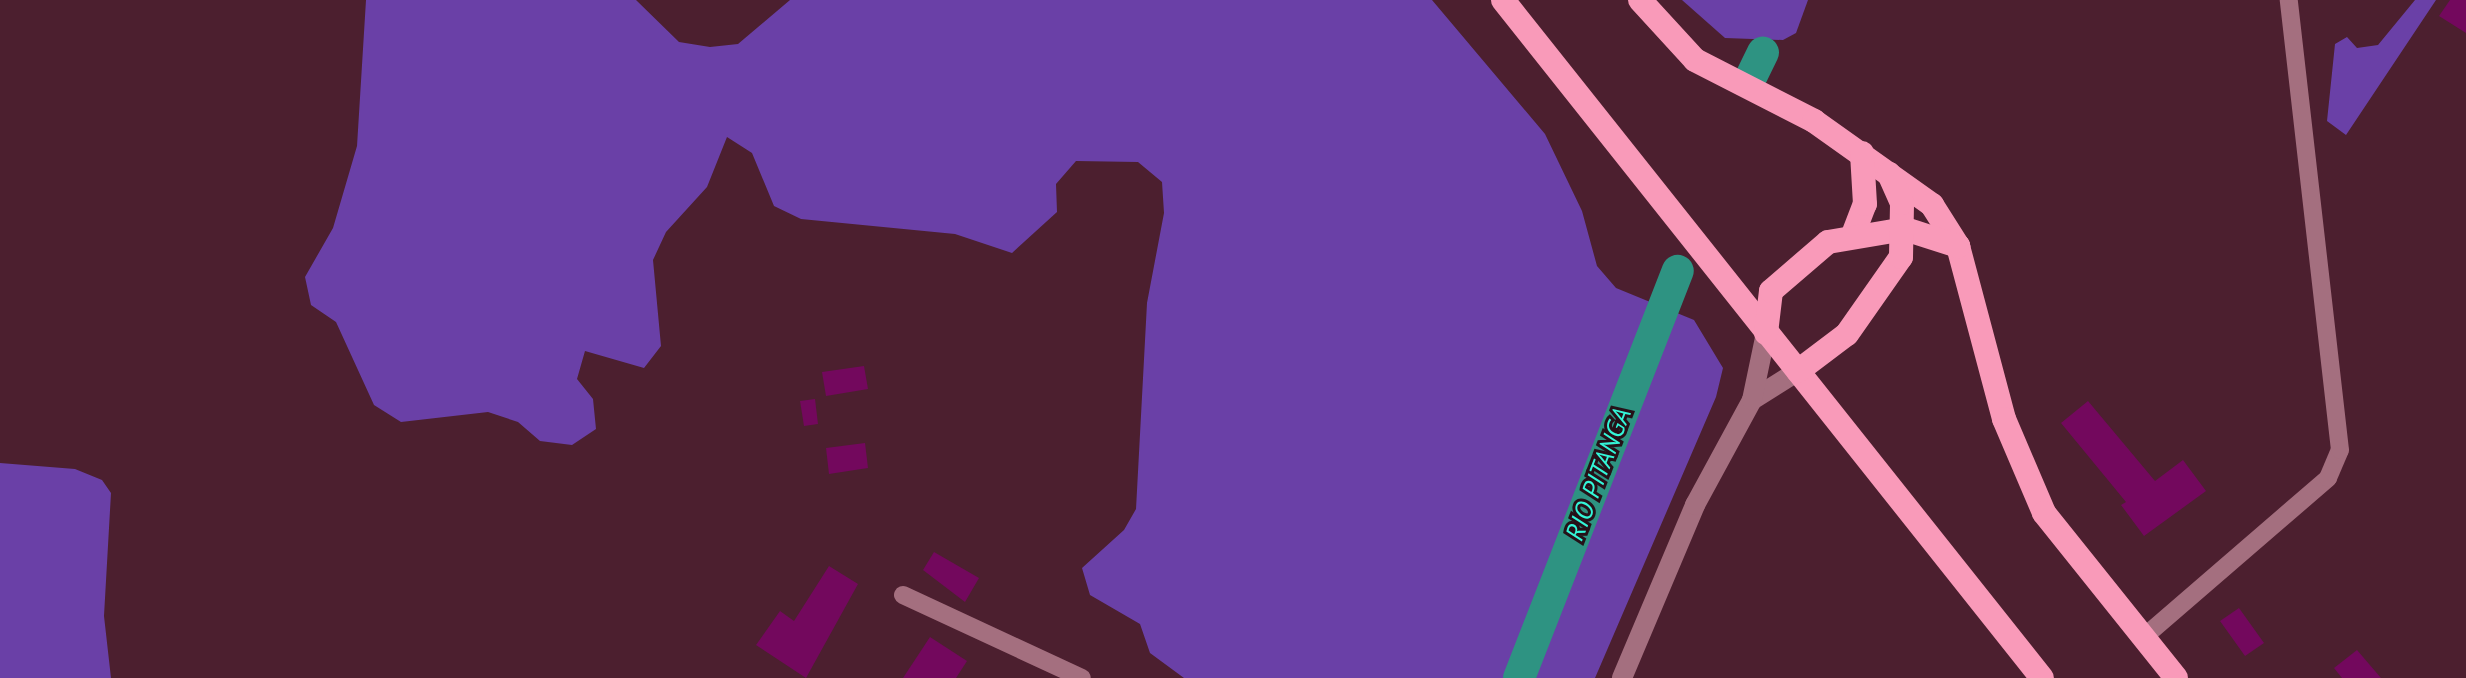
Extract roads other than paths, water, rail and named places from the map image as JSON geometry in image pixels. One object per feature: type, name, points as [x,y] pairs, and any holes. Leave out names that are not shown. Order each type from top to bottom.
[{"type":"highway","points":[[1503,0],[2042,678]]},
{"type":"highway","points":[[1640,0],[1695,60],[1885,166],[1932,205],[1958,246],[2022,470],[2044,513],[2176,678]]},
{"type":"highway","points":[[1854,232],[1865,204],[1862,153]]},
{"type":"highway","points":[[1798,371],[1847,334],[1886,285],[1905,229],[1885,166]]},
{"type":"highway","points":[[1766,333],[1771,291],[1790,268],[1854,232],[1905,229],[1958,246]]},
{"type":"main road","points":[[1622,678],[1695,505],[1752,400],[1766,333]]},
{"type":"main road","points":[[1752,400],[1798,371]]},
{"type":"street","points":[[2144,637],[2328,478],[2340,450],[2289,0]]},
{"type":"street","points":[[903,595],[1082,678]]},
{"type":"waterway","name":"RIO PITANGA","points":[[1752,75],[1763,52]]},
{"type":"waterway","name":"RIO PITANGA","points":[[1519,678],[1678,271]]}]
